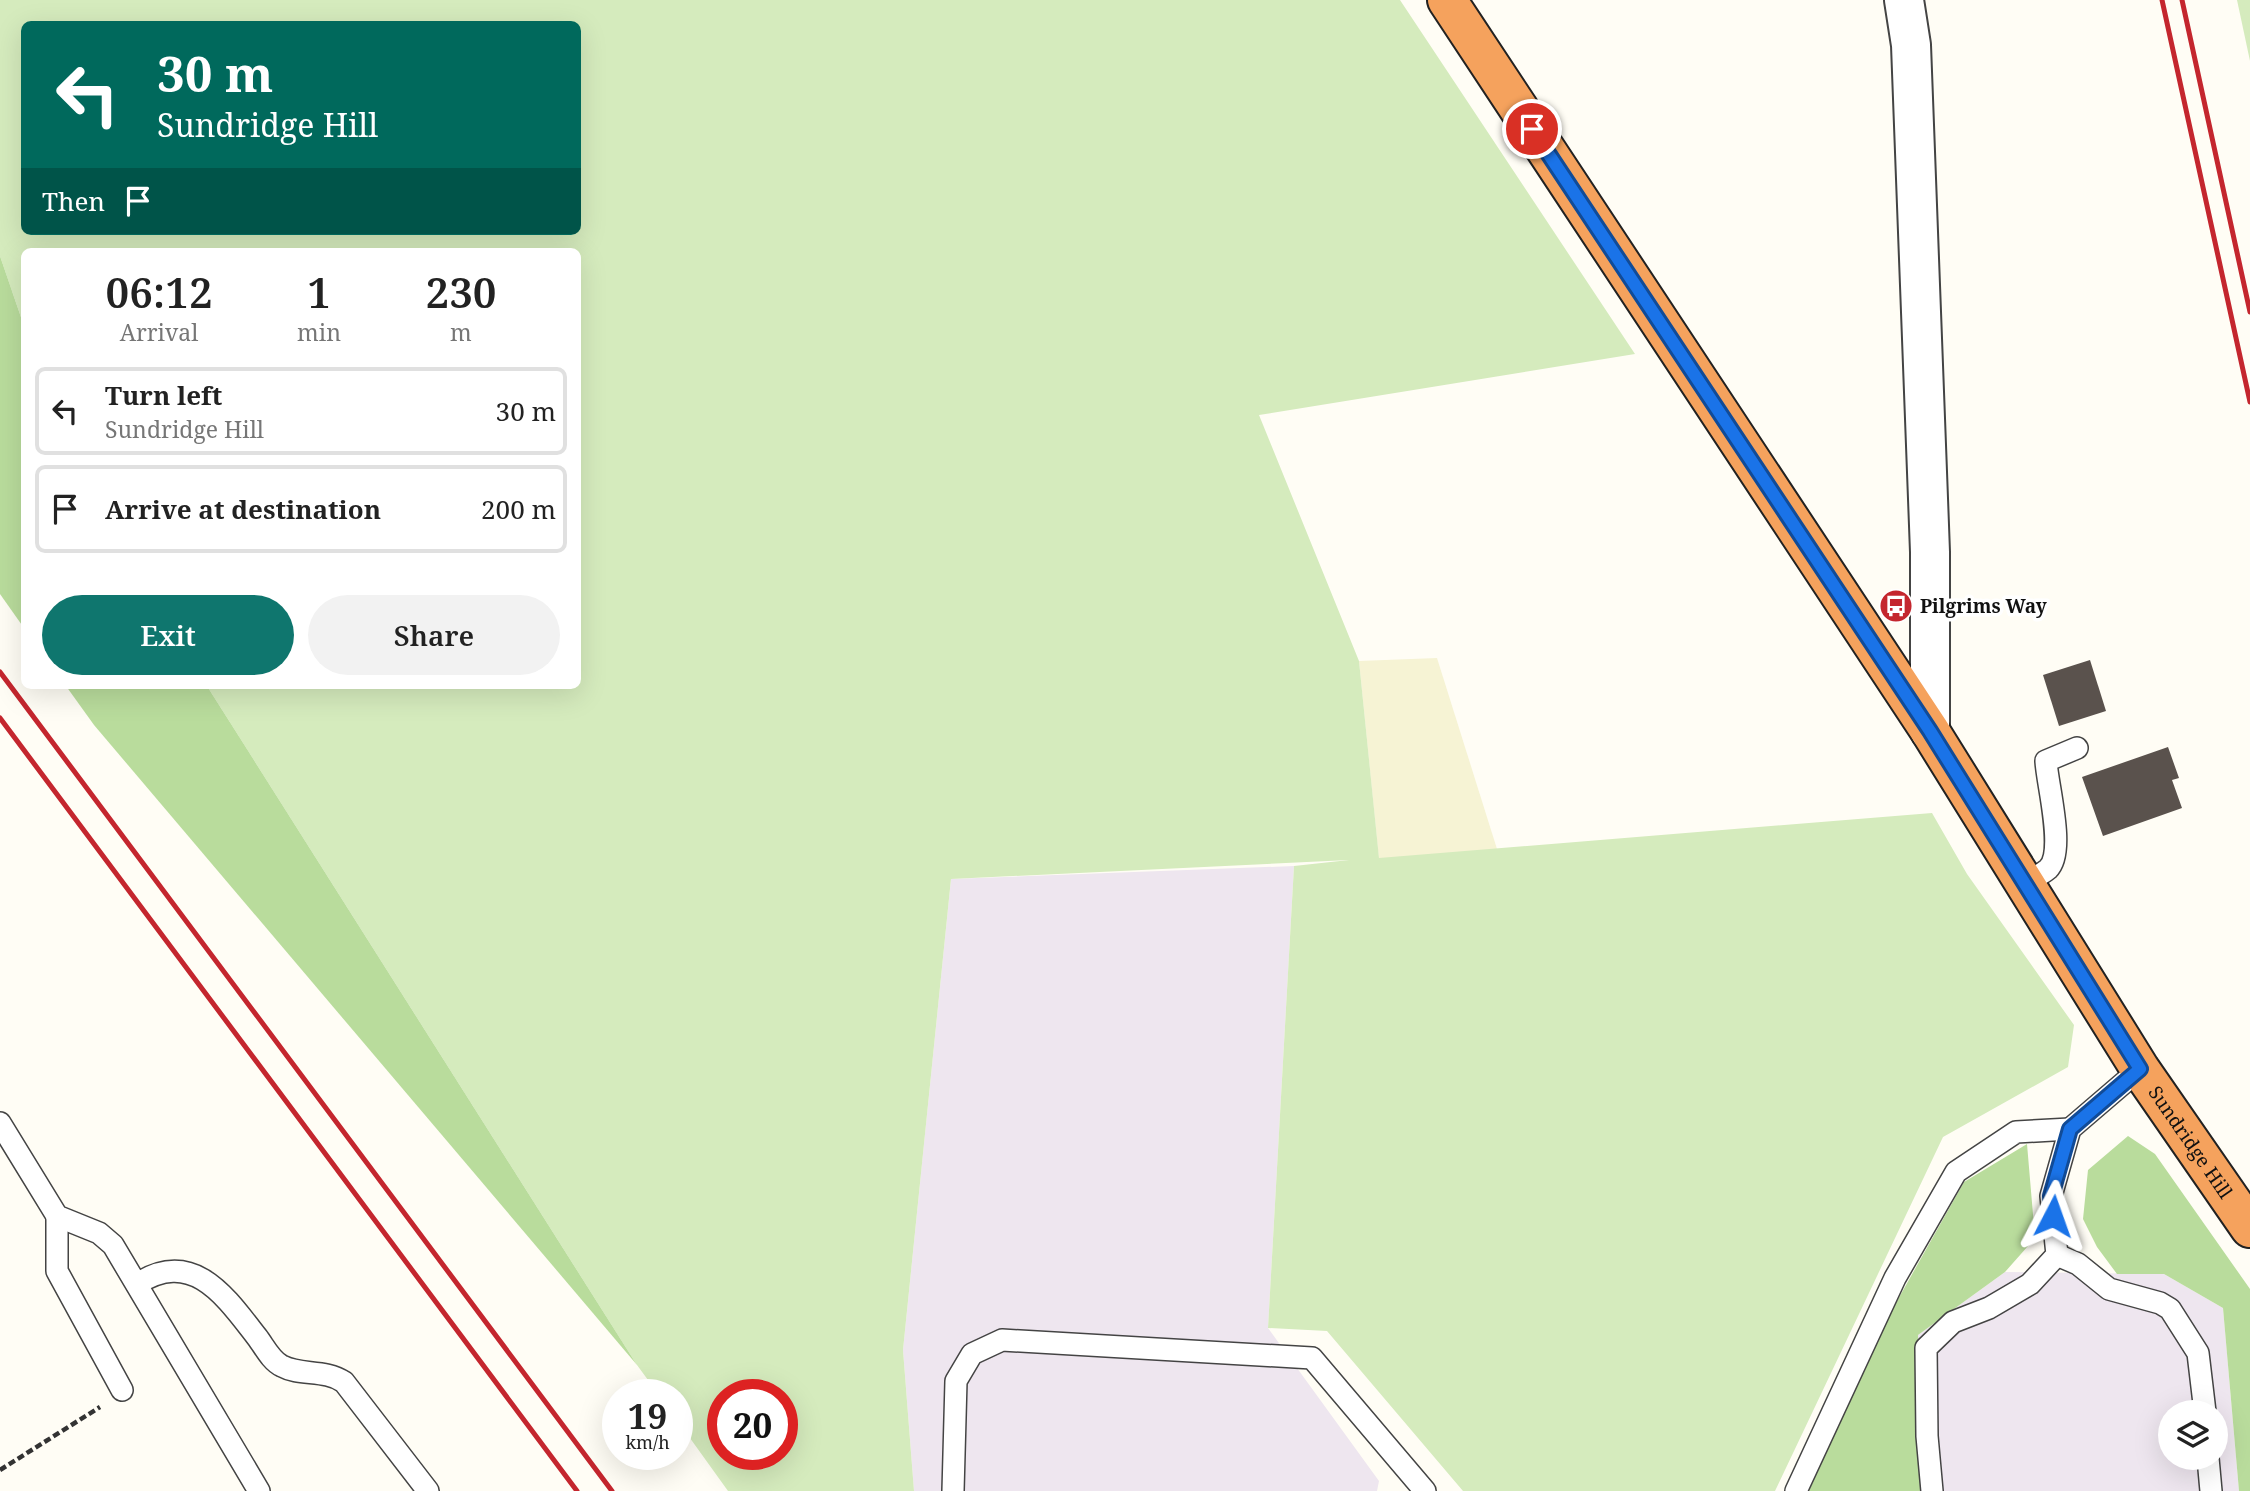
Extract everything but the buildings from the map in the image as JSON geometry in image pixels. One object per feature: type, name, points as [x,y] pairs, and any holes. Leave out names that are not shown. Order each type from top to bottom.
[{"type":"highway","name":"Sundridge Hill","points":[[1447,0],[1930,731],[2140,1069],[2250,1228]]},
{"type":"street","points":[[1904,0],[1910,45],[1929,539],[1930,731]]},
{"type":"lane","points":[[2024,883],[2049,868],[2053,859],[2054,828],[2046,761],[2077,748]]},
{"type":"lane","points":[[1932,1491],[1927,1436],[1926,1348],[1953,1322],[1989,1308],[2030,1283],[2057,1255],[2051,1196],[2070,1129],[2140,1069]]},
{"type":"lane","points":[[0,1123],[57,1216],[57,1271],[115,1396]]},
{"type":"lane","points":[[1796,1491],[1895,1278],[1956,1172],[2016,1132],[2070,1129]]},
{"type":"lane","points":[[57,1216],[103,1235],[113,1245],[259,1491]]},
{"type":"lane","points":[[2057,1255],[2078,1264],[2109,1289],[2160,1303],[2170,1309],[2199,1353],[2204,1400]]},
{"type":"lane","points":[[137,1284],[156,1272],[169,1269],[178,1269],[207,1282],[282,1366],[333,1376],[344,1382],[428,1491]]},
{"type":"lane","points":[[953,1491],[956,1381],[972,1354],[1002,1340],[1312,1358],[1425,1491]]},
{"type":"lane","points":[[2209,1470],[2211,1491]]},
{"type":"path","points":[[0,1470],[115,1396]]},
{"type":"shaded area","points":[[1437,658],[1497,849],[1379,859],[1359,661]]},
{"type":"shaded area","points":[[1294,866],[1268,1328],[1379,1481],[1377,1491],[914,1491],[903,1350],[951,879]]},
{"type":"shaded area","points":[[2005,1272],[2164,1274],[2223,1308],[2239,1491],[1927,1491],[1918,1335]]},
{"type":"green space","points":[[0,0],[1400,0],[1635,354],[1259,415],[1359,661],[1379,858],[1932,813],[1967,874],[2074,1025],[2068,1067],[1943,1137],[1775,1491],[1463,1491],[1327,1331],[1268,1328],[1294,866],[1349,860],[951,879],[903,1350],[914,1491],[728,1491],[713,1470],[798,1470],[798,1379],[707,1379],[707,1462],[693,1442],[693,1379],[647,1379],[637,1365],[209,689],[581,689],[581,248],[21,248],[21,317],[0,256]]},
{"type":"green space","points":[[2237,0],[2250,0],[2250,61]]},
{"type":"green space","points":[[0,256],[21,317],[21,624],[0,594]]},
{"type":"green space","points":[[68,689],[209,689],[637,1365],[94,725]]},
{"type":"green space","points":[[2128,1136],[2155,1154],[2250,1289],[2250,1491],[2239,1491],[2223,1308],[2164,1274],[2117,1274],[2097,1247],[2083,1219],[2088,1170]]},
{"type":"green space","points":[[2027,1144],[2035,1238],[2005,1272],[1918,1335],[1927,1491],[1809,1491],[1870,1349],[1964,1182]]},
{"type":"railway","points":[[2162,0],[2250,402]]},
{"type":"railway","points":[[2182,0],[2250,312]]},
{"type":"railway","points":[[0,672],[612,1491]]},
{"type":"railway","points":[[0,718],[577,1491]]},
{"type":"place","name":"Pilgrims Way","points":[[1896,606]]},
{"type":"route","points":[[1532,129],[1930,731],[2140,1069],[2070,1129],[2051,1196],[2053,1216]]}]
